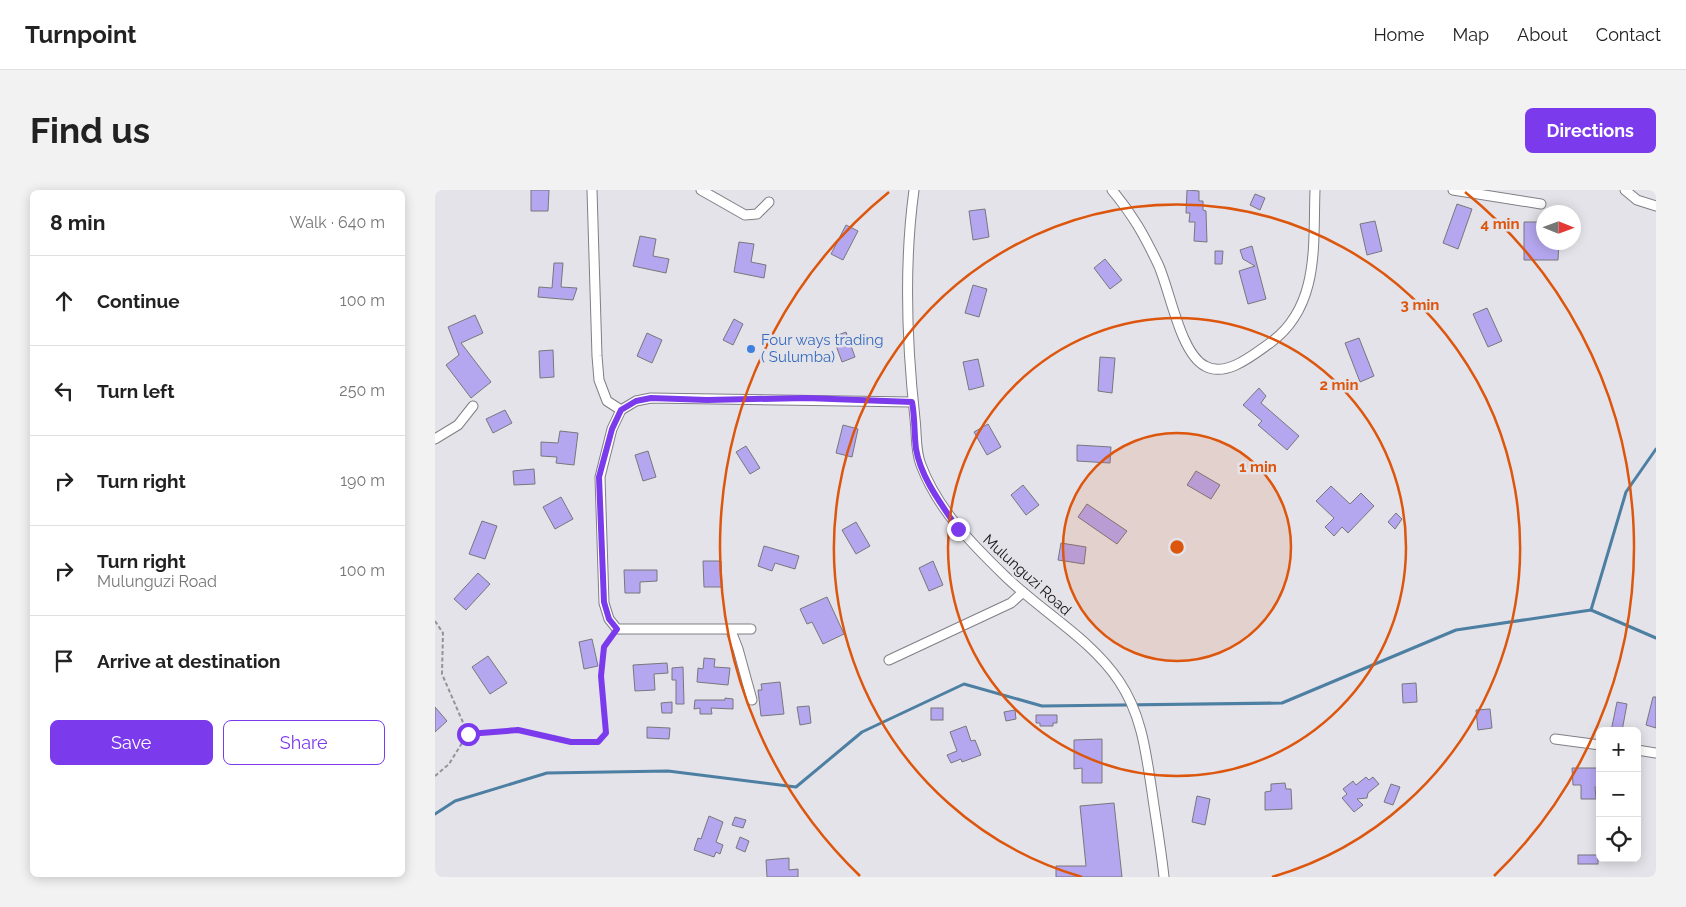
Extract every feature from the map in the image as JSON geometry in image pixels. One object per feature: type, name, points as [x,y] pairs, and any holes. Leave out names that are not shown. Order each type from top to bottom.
[{"type":"street","points":[[592,190],[595,320],[599,380],[607,402],[621,410]]},
{"type":"street","points":[[701,190],[745,215],[757,214],[769,202]]},
{"type":"street","name":"Mulunguzi Road","points":[[914,190],[908,274],[912,402],[916,448],[921,465],[944,508],[958,529],[1022,593],[1107,665],[1120,682],[1136,713],[1145,740],[1164,877]]},
{"type":"street","points":[[1112,190],[1134,216],[1159,266],[1185,345],[1193,357],[1205,367],[1220,369],[1231,368],[1271,343],[1299,313],[1308,291],[1313,266],[1315,190]]},
{"type":"street","points":[[1453,190],[1541,204]]},
{"type":"street","points":[[1625,190],[1637,200],[1656,206]]},
{"type":"street","points":[[751,629],[617,629],[609,619],[604,602],[599,477],[609,435],[621,410],[636,401],[651,398],[707,400],[806,398],[912,402]]},
{"type":"street","points":[[435,439],[459,425],[473,406]]},
{"type":"street","points":[[889,660],[1011,603],[1022,593]]},
{"type":"street","points":[[731,630],[752,700]]},
{"type":"street","points":[[1555,739],[1596,744]]},
{"type":"street","points":[[1641,751],[1656,753]]},
{"type":"path","points":[[435,621],[443,633],[442,674],[468,734]]},
{"type":"path","points":[[468,734],[518,730],[571,742],[598,742],[606,733],[601,676],[604,647],[617,629]]},
{"type":"path","points":[[435,776],[449,764],[468,734]]},
{"type":"building","points":[[531,190],[549,190],[548,211],[531,211]]},
{"type":"building","points":[[1187,190],[1199,191],[1199,201],[1203,201],[1203,210],[1206,211],[1207,242],[1194,241],[1195,222],[1189,222],[1190,213],[1186,213]]},
{"type":"building","points":[[1255,194],[1265,198],[1260,210],[1250,205]]},
{"type":"building","points":[[1457,204],[1472,209],[1458,249],[1443,243]]},
{"type":"building","points":[[985,209],[989,237],[973,240],[969,211]]},
{"type":"building","points":[[1375,221],[1382,251],[1367,255],[1360,224]]},
{"type":"building","points":[[1524,222],[1536,222],[1536,250],[1559,250],[1558,260],[1524,260]]},
{"type":"building","points":[[846,225],[858,231],[843,260],[831,254]]},
{"type":"building","points":[[640,236],[656,239],[653,256],[669,259],[666,273],[633,266]]},
{"type":"building","points":[[739,242],[754,244],[751,262],[766,265],[764,278],[734,272]]},
{"type":"building","points":[[1252,246],[1266,299],[1248,304],[1239,271],[1255,266],[1243,259],[1240,250]]},
{"type":"building","points":[[1215,251],[1223,251],[1222,264],[1215,264]]},
{"type":"building","points":[[1105,259],[1122,280],[1110,289],[1094,268]]},
{"type":"building","points":[[554,263],[563,263],[561,287],[577,288],[573,300],[538,297],[539,287],[552,288]]},
{"type":"building","points":[[973,285],[987,289],[979,317],[965,313]]},
{"type":"building","points":[[1487,308],[1502,341],[1488,347],[1473,314]]},
{"type":"building","points":[[475,315],[483,333],[461,343],[491,382],[471,398],[446,365],[459,355],[448,327]]},
{"type":"building","points":[[734,319],[743,324],[733,345],[723,340]]},
{"type":"building","points":[[846,332],[855,357],[842,362],[833,337]]},
{"type":"building","points":[[647,333],[662,340],[652,363],[637,356]]},
{"type":"building","points":[[1359,338],[1374,376],[1360,382],[1345,343]]},
{"type":"building","points":[[553,350],[554,377],[540,378],[539,351]]},
{"type":"building","points":[[1100,357],[1115,358],[1112,393],[1098,391]]},
{"type":"building","points":[[978,359],[984,386],[969,390],[963,362]]},
{"type":"building","points":[[1259,388],[1266,396],[1261,403],[1299,436],[1287,450],[1258,425],[1262,421],[1243,405]]},
{"type":"building","points":[[505,410],[512,423],[493,433],[486,419]]},
{"type":"building","points":[[988,424],[1001,447],[987,455],[974,432]]},
{"type":"building","points":[[843,425],[858,429],[852,457],[836,453]]},
{"type":"building","points":[[560,431],[578,433],[574,465],[556,463],[557,457],[541,456],[541,442],[558,443]]},
{"type":"building","points":[[1077,445],[1111,447],[1110,463],[1077,461]]},
{"type":"building","points":[[746,446],[760,468],[750,474],[736,452]]},
{"type":"building","points":[[648,451],[656,477],[643,481],[635,455]]},
{"type":"building","points":[[534,469],[535,484],[514,485],[513,471]]},
{"type":"building","points":[[1196,471],[1220,485],[1211,499],[1187,485]]},
{"type":"building","points":[[1023,485],[1039,505],[1026,515],[1011,495]]},
{"type":"building","points":[[1331,486],[1350,504],[1361,493],[1374,506],[1348,533],[1342,527],[1334,536],[1325,527],[1334,518],[1316,501]]},
{"type":"building","points":[[561,497],[573,519],[555,529],[543,507]]},
{"type":"building","points":[[1087,504],[1127,531],[1117,544],[1078,517]]},
{"type":"building","points":[[1396,513],[1402,519],[1395,529],[1388,522]]},
{"type":"building","points":[[482,521],[497,526],[485,559],[469,554]]},
{"type":"building","points":[[856,522],[870,546],[856,554],[842,530]]},
{"type":"building","points":[[1061,543],[1086,547],[1084,564],[1058,560]]},
{"type":"building","points":[[764,546],[799,556],[795,569],[775,563],[772,571],[758,566]]},
{"type":"building","points":[[703,561],[721,561],[722,587],[704,587]]},
{"type":"building","points":[[933,561],[943,585],[929,591],[919,568]]},
{"type":"building","points":[[624,570],[657,570],[657,581],[640,582],[640,593],[625,593]]},
{"type":"building","points":[[478,573],[490,584],[466,610],[454,599]]},
{"type":"building","points":[[827,597],[844,634],[823,644],[812,622],[807,624],[800,609]]},
{"type":"building","points":[[592,639],[598,666],[584,669],[579,642]]},
{"type":"building","points":[[488,656],[507,683],[490,694],[472,667]]},
{"type":"building","points":[[704,658],[715,659],[714,667],[730,668],[728,685],[697,682],[698,668],[703,669]]},
{"type":"building","points":[[667,663],[668,673],[654,674],[655,690],[635,691],[633,665]]},
{"type":"building","points":[[683,667],[684,704],[676,704],[676,680],[672,680],[672,668]]},
{"type":"building","points":[[780,682],[784,714],[761,716],[758,690],[762,690],[761,684]]},
{"type":"building","points":[[1416,683],[1417,702],[1403,703],[1402,684]]},
{"type":"building","points":[[1653,697],[1656,697],[1656,728],[1646,725]]},
{"type":"building","points":[[725,698],[733,699],[733,709],[711,708],[712,714],[700,714],[700,708],[694,709],[695,700],[725,700]]},
{"type":"building","points":[[672,702],[672,713],[662,713],[661,703]]},
{"type":"building","points":[[1617,702],[1627,704],[1623,727],[1612,727]]},
{"type":"building","points":[[809,706],[811,723],[800,725],[797,707]]},
{"type":"building","points":[[435,707],[447,721],[435,732]]},
{"type":"building","points":[[931,708],[943,708],[943,720],[931,720]]},
{"type":"building","points":[[1490,709],[1492,728],[1478,730],[1476,710]]},
{"type":"building","points":[[1015,710],[1016,719],[1006,721],[1004,712]]},
{"type":"building","points":[[1036,715],[1057,715],[1057,723],[1053,723],[1053,726],[1040,726],[1040,723],[1036,723]]},
{"type":"building","points":[[966,726],[971,741],[975,740],[981,755],[962,762],[961,759],[951,763],[947,755],[957,751],[950,732]]},
{"type":"building","points":[[647,727],[670,728],[669,739],[647,738]]},
{"type":"building","points":[[1102,739],[1102,783],[1082,783],[1082,768],[1074,769],[1074,740]]},
{"type":"building","points":[[1572,768],[1596,768],[1596,799],[1581,799],[1581,785],[1573,785]]},
{"type":"building","points":[[1366,777],[1369,780],[1373,777],[1379,784],[1368,793],[1367,798],[1357,799],[1363,805],[1354,812],[1342,798],[1347,794],[1343,789],[1353,781],[1356,785]]},
{"type":"building","points":[[1285,783],[1286,789],[1291,789],[1292,809],[1265,810],[1265,792],[1271,791],[1271,784]]},
{"type":"building","points":[[1391,784],[1400,787],[1393,805],[1384,802]]},
{"type":"building","points":[[1197,796],[1210,799],[1205,825],[1192,822]]},
{"type":"building","points":[[1114,803],[1122,877],[1056,877],[1056,866],[1086,866],[1080,806]]},
{"type":"building","points":[[709,816],[723,822],[716,842],[723,845],[720,854],[716,852],[714,857],[694,850],[698,838],[701,839]]},
{"type":"building","points":[[735,817],[746,820],[743,828],[732,825]]},
{"type":"building","points":[[740,837],[749,841],[745,852],[736,848]]},
{"type":"building","points":[[1578,855],[1596,855],[1596,862],[1598,864],[1578,864]]},
{"type":"building","points":[[789,858],[789,870],[798,869],[798,877],[767,877],[766,860]]},
{"type":"waterway","points":[[1591,610],[1626,492],[1656,449]]},
{"type":"waterway","points":[[435,814],[455,801],[547,773],[668,771],[796,787],[862,732],[964,684],[1042,706],[1282,703],[1456,630],[1591,610],[1656,638]]},
{"type":"place","name":"Four ways trading ( Sulumba)","points":[[751,349]]},
{"type":"route","points":[[468,734],[518,730],[571,742],[598,742],[606,733],[601,676],[604,647],[617,629],[609,619],[604,602],[599,477],[605,448],[621,410],[636,401],[651,398],[707,400],[806,398],[901,400],[912,402],[916,448],[921,465],[944,508],[958,529]]}]
